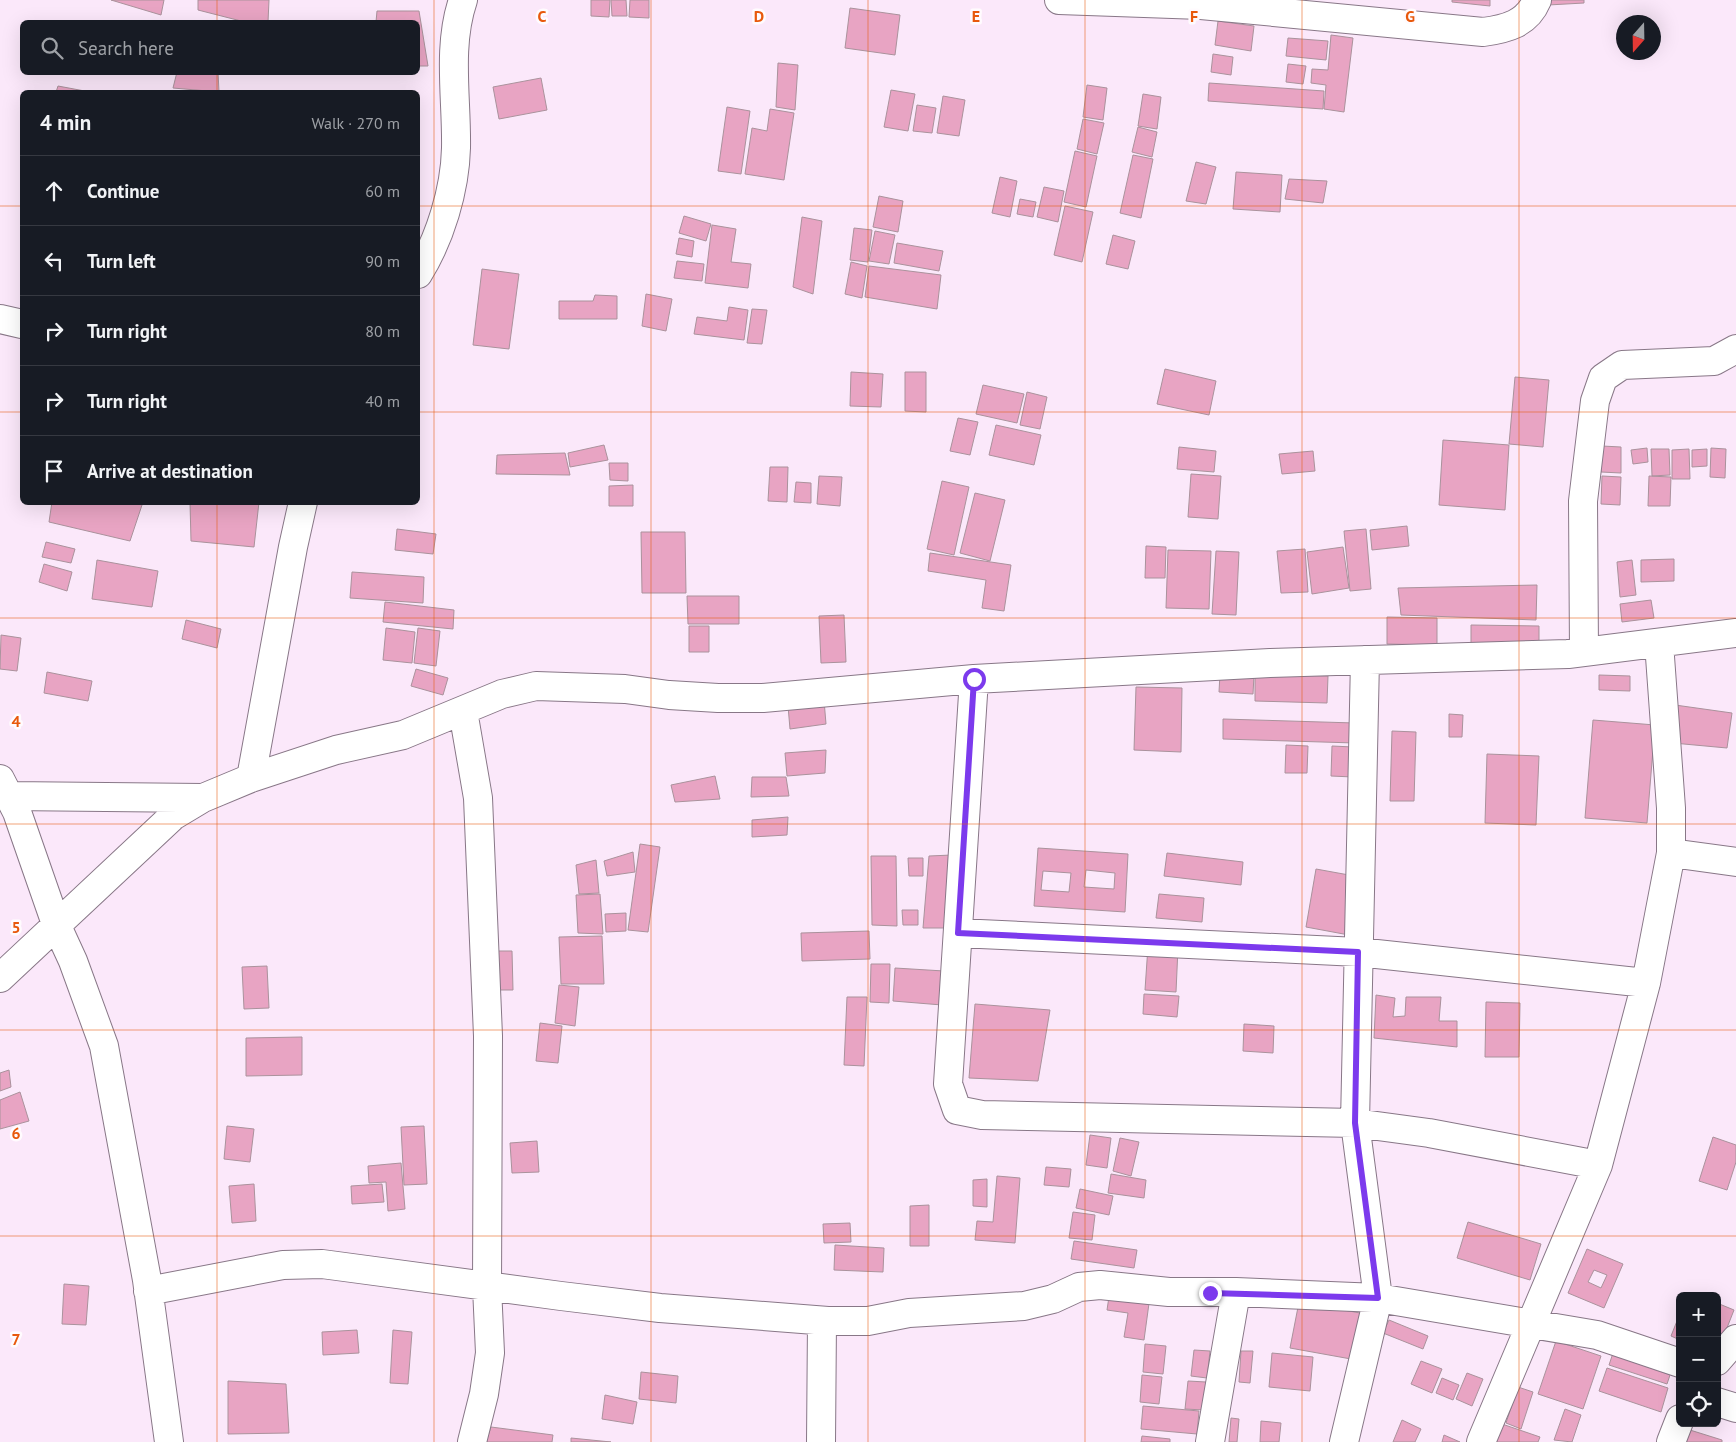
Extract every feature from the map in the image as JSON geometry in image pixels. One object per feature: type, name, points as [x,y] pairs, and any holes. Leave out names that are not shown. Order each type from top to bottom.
[{"type":"street","points":[[420,271],[431,254],[446,214],[456,150],[454,52],[457,17],[463,0]]},
{"type":"street","points":[[1059,0],[1200,5],[1483,32],[1506,29],[1520,20],[1534,6],[1537,0]]},
{"type":"street","points":[[0,319],[20,324]]},
{"type":"street","points":[[1584,652],[1583,501],[1595,401],[1603,378],[1622,365],[1714,361],[1736,349]]},
{"type":"street","points":[[251,778],[292,547],[302,505]]},
{"type":"street","points":[[0,978],[174,816],[203,798],[251,778],[336,750],[403,735],[502,694],[536,686],[625,689],[669,695],[718,698],[762,698],[974,679],[1365,660],[1584,652],[1736,633]]},
{"type":"street","points":[[1481,1442],[1598,1165],[1646,983],[1671,852],[1671,808],[1659,643]]},
{"type":"street","points":[[1344,1442],[1378,1298],[1355,1123],[1365,660]]},
{"type":"street","points":[[974,679],[948,1084],[957,1110],[982,1115],[1355,1123],[1429,1133],[1598,1165]]},
{"type":"street","points":[[463,711],[479,808],[488,1036],[487,1287],[490,1353],[484,1394],[472,1442]]},
{"type":"street","points":[[4,788],[203,798]]},
{"type":"street","points":[[4,788],[17,812],[56,924],[73,961],[104,1046],[148,1291],[169,1442]]},
{"type":"street","points":[[1671,852],[1736,862]]},
{"type":"street","points":[[958,933],[1358,952],[1646,983]]},
{"type":"street","points":[[148,1291],[283,1265],[322,1264],[487,1287],[660,1308],[822,1321],[868,1321],[910,1313],[1024,1306],[1053,1299],[1079,1287],[1100,1285],[1169,1292],[1236,1292],[1378,1298],[1597,1335],[1676,1362]]},
{"type":"street","points":[[1210,1442],[1236,1292]]},
{"type":"street","points":[[822,1321],[822,1442]]},
{"type":"street","points":[[1721,1356],[1736,1339]]},
{"type":"street","points":[[1721,1403],[1736,1408]]},
{"type":"street","points":[[1671,1442],[1677,1427]]},
{"type":"building","points":[[111,0],[164,0],[161,15]]},
{"type":"building","points":[[198,0],[269,0],[268,20],[237,20],[198,10]]},
{"type":"building","points":[[591,0],[610,0],[609,17],[591,16]]},
{"type":"building","points":[[611,0],[626,0],[627,16],[612,16]]},
{"type":"building","points":[[630,0],[649,0],[649,18],[629,17]]},
{"type":"building","points":[[1452,0],[1490,0],[1490,6],[1452,2]]},
{"type":"building","points":[[1548,0],[1584,0],[1584,3],[1548,5]]},
{"type":"building","points":[[850,8],[900,15],[895,55],[845,48]]},
{"type":"building","points":[[377,11],[419,11],[428,66],[420,66],[420,20],[376,20]]},
{"type":"building","points":[[1218,21],[1254,26],[1251,51],[1215,45]]},
{"type":"building","points":[[1331,35],[1353,38],[1344,112],[1324,109],[1326,85],[1311,83],[1312,69],[1328,70]]},
{"type":"building","points":[[1288,38],[1328,41],[1326,60],[1286,56]]},
{"type":"building","points":[[1213,54],[1233,57],[1231,75],[1211,72]]},
{"type":"building","points":[[778,63],[798,65],[795,110],[776,107]]},
{"type":"building","points":[[1288,64],[1306,66],[1303,84],[1286,82]]},
{"type":"building","points":[[176,75],[218,75],[219,90],[173,88]]},
{"type":"building","points":[[541,78],[547,110],[499,119],[493,87]]},
{"type":"building","points":[[1209,83],[1324,91],[1323,109],[1208,101]]},
{"type":"building","points":[[1087,85],[1107,88],[1103,120],[1083,117]]},
{"type":"building","points":[[58,86],[79,90],[57,90]]},
{"type":"building","points":[[891,90],[915,94],[908,131],[884,127]]},
{"type":"building","points":[[1143,94],[1161,97],[1157,129],[1138,126]]},
{"type":"building","points":[[943,96],[965,100],[959,136],[937,133]]},
{"type":"building","points":[[917,105],[936,108],[932,133],[913,131]]},
{"type":"building","points":[[727,107],[750,111],[741,174],[718,171]]},
{"type":"building","points":[[770,109],[794,113],[784,180],[745,174],[752,128],[767,131]]},
{"type":"building","points":[[1083,119],[1104,123],[1097,154],[1077,149]]},
{"type":"building","points":[[1138,127],[1157,132],[1152,157],[1132,152]]},
{"type":"building","points":[[1075,151],[1097,156],[1086,207],[1064,202]]},
{"type":"building","points":[[1133,155],[1153,159],[1141,218],[1120,213]]},
{"type":"building","points":[[1196,162],[1216,167],[1206,204],[1186,201]]},
{"type":"building","points":[[1236,172],[1282,175],[1280,212],[1233,209]]},
{"type":"building","points":[[1000,177],[1017,181],[1010,217],[992,213]]},
{"type":"building","points":[[1289,179],[1327,181],[1323,203],[1285,199]]},
{"type":"building","points":[[1044,187],[1064,191],[1058,222],[1037,217]]},
{"type":"building","points":[[879,196],[903,201],[898,232],[873,227]]},
{"type":"building","points":[[1020,199],[1036,202],[1033,217],[1017,214]]},
{"type":"building","points":[[1065,206],[1093,212],[1082,262],[1054,255]]},
{"type":"building","points":[[684,216],[711,224],[706,241],[679,233]]},
{"type":"building","points":[[802,217],[822,221],[813,294],[793,287]]},
{"type":"building","points":[[712,225],[736,229],[731,262],[751,264],[748,288],[705,283]]},
{"type":"building","points":[[854,228],[872,230],[868,262],[850,260]]},
{"type":"building","points":[[875,231],[895,235],[889,264],[869,261]]},
{"type":"building","points":[[1113,235],[1135,241],[1128,269],[1106,264]]},
{"type":"building","points":[[679,238],[694,241],[692,257],[676,254]]},
{"type":"building","points":[[897,243],[943,251],[939,271],[894,263]]},
{"type":"building","points":[[677,261],[704,264],[702,281],[674,278]]},
{"type":"building","points":[[851,262],[867,266],[862,298],[845,294]]},
{"type":"building","points":[[869,266],[941,275],[937,309],[865,297]]},
{"type":"building","points":[[482,269],[519,274],[509,349],[473,345]]},
{"type":"building","points":[[646,294],[672,299],[666,331],[642,326]]},
{"type":"building","points":[[595,295],[617,296],[617,319],[559,319],[559,301],[593,301]]},
{"type":"building","points":[[729,307],[748,310],[744,340],[694,334],[697,317],[727,321]]},
{"type":"building","points":[[752,309],[767,310],[762,344],[747,343]]},
{"type":"building","points":[[1165,369],[1216,381],[1209,415],[1157,404]]},
{"type":"building","points":[[851,372],[883,374],[881,407],[850,406]]},
{"type":"building","points":[[905,372],[926,372],[926,412],[905,411]]},
{"type":"building","points":[[1515,377],[1549,380],[1543,447],[1509,444]]},
{"type":"building","points":[[983,385],[1024,394],[1017,423],[976,414]]},
{"type":"building","points":[[1027,392],[1047,397],[1040,429],[1020,425]]},
{"type":"building","points":[[958,418],[978,422],[970,455],[950,451]]},
{"type":"building","points":[[996,425],[1041,435],[1034,465],[989,455]]},
{"type":"building","points":[[1443,440],[1509,445],[1505,510],[1439,505]]},
{"type":"building","points":[[604,445],[608,460],[570,467],[568,453]]},
{"type":"building","points":[[1602,446],[1621,447],[1621,473],[1601,472]]},
{"type":"building","points":[[1179,447],[1216,451],[1214,472],[1177,469]]},
{"type":"building","points":[[1647,448],[1648,462],[1633,464],[1631,450]]},
{"type":"building","points":[[1711,448],[1726,449],[1725,478],[1710,477]]},
{"type":"building","points":[[1651,449],[1669,449],[1670,475],[1652,476]]},
{"type":"building","points":[[1689,449],[1690,479],[1672,479],[1672,450]]},
{"type":"building","points":[[1707,449],[1707,466],[1692,467],[1692,450]]},
{"type":"building","points":[[1313,451],[1315,471],[1282,474],[1279,454]]},
{"type":"building","points":[[565,453],[570,475],[496,474],[497,455]]},
{"type":"building","points":[[609,463],[628,463],[628,481],[610,480]]},
{"type":"building","points":[[770,467],[788,467],[787,502],[768,501]]},
{"type":"building","points":[[1191,474],[1221,476],[1218,519],[1188,517]]},
{"type":"building","points":[[819,476],[842,477],[840,506],[817,504]]},
{"type":"building","points":[[1602,476],[1621,477],[1620,505],[1601,504]]},
{"type":"building","points":[[1649,476],[1671,477],[1670,506],[1648,506]]},
{"type":"building","points":[[942,481],[969,487],[954,555],[927,549]]},
{"type":"building","points":[[796,482],[811,483],[811,503],[794,502]]},
{"type":"building","points":[[633,485],[633,506],[609,506],[609,486]]},
{"type":"building","points":[[975,493],[1005,500],[990,561],[960,553]]},
{"type":"building","points":[[52,505],[142,505],[130,541],[49,522]]},
{"type":"building","points":[[190,505],[259,505],[254,547],[191,541]]},
{"type":"building","points":[[1407,526],[1409,546],[1372,550],[1370,530]]},
{"type":"building","points":[[397,529],[436,534],[433,554],[395,550]]},
{"type":"building","points":[[1366,529],[1371,589],[1350,591],[1344,531]]},
{"type":"building","points":[[641,532],[685,532],[686,593],[642,593]]},
{"type":"building","points":[[46,542],[75,549],[71,563],[42,557]]},
{"type":"building","points":[[1146,546],[1166,547],[1165,578],[1145,578]]},
{"type":"building","points":[[1343,547],[1349,588],[1312,594],[1307,552]]},
{"type":"building","points":[[1305,549],[1308,592],[1281,593],[1277,551]]},
{"type":"building","points":[[1168,550],[1211,551],[1209,609],[1166,608]]},
{"type":"building","points":[[1216,551],[1239,552],[1236,615],[1212,614]]},
{"type":"building","points":[[930,553],[1011,565],[1004,611],[982,608],[986,580],[928,571]]},
{"type":"building","points":[[1674,559],[1674,581],[1641,582],[1641,560]]},
{"type":"building","points":[[97,560],[158,571],[152,607],[92,599]]},
{"type":"building","points":[[1632,560],[1636,595],[1620,597],[1617,562]]},
{"type":"building","points":[[44,564],[72,572],[67,591],[39,582]]},
{"type":"building","points":[[352,572],[424,577],[423,603],[350,598]]},
{"type":"building","points":[[1537,585],[1536,620],[1401,615],[1398,588]]},
{"type":"building","points":[[687,596],[739,596],[739,624],[688,624]]},
{"type":"building","points":[[1651,600],[1654,618],[1622,622],[1620,604]]},
{"type":"building","points":[[385,602],[454,610],[453,629],[383,622]]},
{"type":"building","points":[[844,615],[846,662],[821,663],[819,616]]},
{"type":"building","points":[[1387,617],[1437,618],[1437,645],[1387,644]]},
{"type":"building","points":[[186,620],[221,629],[217,648],[182,639]]},
{"type":"building","points":[[1471,625],[1539,626],[1539,650],[1471,648]]},
{"type":"building","points":[[689,626],[709,626],[709,652],[689,652]]},
{"type":"building","points":[[386,628],[415,632],[412,663],[383,660]]},
{"type":"building","points":[[418,628],[440,631],[436,666],[414,663]]},
{"type":"building","points":[[1,635],[21,638],[17,671],[0,669]]},
{"type":"building","points":[[416,669],[448,678],[443,695],[411,686]]},
{"type":"building","points":[[47,672],[92,681],[88,701],[44,693]]},
{"type":"building","points":[[1220,674],[1254,675],[1253,694],[1219,692]]},
{"type":"building","points":[[1255,674],[1328,676],[1327,703],[1255,701]]},
{"type":"building","points":[[1599,675],[1630,676],[1630,691],[1599,690]]},
{"type":"building","points":[[1136,687],[1182,688],[1181,752],[1134,750]]},
{"type":"building","points":[[824,700],[826,724],[790,729],[788,706]]},
{"type":"building","points":[[1675,705],[1732,713],[1727,748],[1673,743]]},
{"type":"building","points":[[1449,714],[1463,715],[1462,737],[1449,737]]},
{"type":"building","points":[[1223,719],[1355,723],[1355,743],[1223,739]]},
{"type":"building","points":[[1593,720],[1655,725],[1647,823],[1585,818]]},
{"type":"building","points":[[1392,731],[1416,732],[1414,801],[1390,801]]},
{"type":"building","points":[[1286,745],[1308,746],[1307,773],[1285,773]]},
{"type":"building","points":[[1332,746],[1353,747],[1353,777],[1331,776]]},
{"type":"building","points":[[826,750],[825,773],[787,776],[785,753]]},
{"type":"building","points":[[1487,754],[1539,756],[1536,825],[1485,823]]},
{"type":"building","points":[[715,776],[720,799],[675,802],[671,785]]},
{"type":"building","points":[[752,777],[786,777],[789,796],[751,797]]},
{"type":"building","points":[[788,817],[787,835],[752,837],[752,820]]},
{"type":"building","points":[[640,844],[660,847],[648,932],[628,930]]},
{"type":"building","points":[[1038,848],[1128,854],[1125,912],[1034,906]],"holes":[[[1086,870],[1115,873],[1114,889],[1084,887]],[[1043,871],[1071,873],[1069,892],[1041,890]]]},
{"type":"building","points":[[633,852],[635,872],[607,876],[604,861]]},
{"type":"building","points":[[1167,853],[1243,862],[1241,885],[1164,876]]},
{"type":"building","points":[[952,855],[945,928],[923,928],[929,856]]},
{"type":"building","points":[[871,856],[896,856],[897,926],[872,925]]},
{"type":"building","points":[[908,858],[923,858],[923,876],[909,876]]},
{"type":"building","points":[[596,860],[599,893],[579,894],[576,865]]},
{"type":"building","points":[[1316,869],[1360,877],[1349,935],[1306,927]]},
{"type":"building","points":[[600,894],[603,934],[578,933],[576,895]]},
{"type":"building","points":[[1159,894],[1204,898],[1202,922],[1156,918]]},
{"type":"building","points":[[902,910],[918,910],[918,925],[903,925]]},
{"type":"building","points":[[626,913],[626,931],[606,932],[605,914]]},
{"type":"building","points":[[869,931],[870,959],[802,961],[801,933]]},
{"type":"building","points":[[602,936],[604,984],[561,984],[559,937]]},
{"type":"building","points":[[1148,946],[1178,948],[1176,992],[1145,990]]},
{"type":"building","points":[[497,951],[512,951],[513,990],[498,990]]},
{"type":"building","points":[[871,964],[890,964],[889,1003],[870,1002]]},
{"type":"building","points":[[267,966],[269,1008],[244,1009],[242,967]]},
{"type":"building","points":[[895,968],[944,971],[942,1005],[893,1001]]},
{"type":"building","points":[[559,985],[579,987],[575,1026],[555,1023]]},
{"type":"building","points":[[1144,994],[1179,996],[1177,1017],[1143,1014]]},
{"type":"building","points":[[1376,995],[1395,998],[1393,1017],[1405,1016],[1406,997],[1441,997],[1439,1021],[1457,1021],[1457,1047],[1374,1038]]},
{"type":"building","points":[[847,997],[867,997],[864,1066],[844,1065]]},
{"type":"building","points":[[1486,1002],[1520,1003],[1519,1057],[1485,1057]]},
{"type":"building","points":[[975,1004],[1050,1010],[1038,1081],[969,1078]]},
{"type":"building","points":[[540,1023],[562,1026],[558,1063],[536,1061]]},
{"type":"building","points":[[1244,1024],[1274,1026],[1273,1053],[1243,1051]]},
{"type":"building","points":[[302,1037],[302,1075],[246,1076],[246,1038]]},
{"type":"building","points":[[9,1070],[11,1087],[0,1091],[0,1073]]},
{"type":"building","points":[[20,1092],[29,1121],[0,1129],[0,1100]]},
{"type":"building","points":[[227,1126],[254,1129],[250,1162],[224,1159]]},
{"type":"building","points":[[424,1126],[427,1184],[404,1185],[401,1127]]},
{"type":"building","points":[[1090,1135],[1111,1138],[1107,1168],[1086,1165]]},
{"type":"building","points":[[1713,1137],[1736,1145],[1736,1162],[1727,1190],[1699,1181]]},
{"type":"building","points":[[1120,1138],[1139,1142],[1131,1176],[1113,1171]]},
{"type":"building","points":[[537,1141],[539,1172],[512,1173],[510,1143]]},
{"type":"building","points":[[401,1163],[405,1209],[388,1211],[386,1182],[369,1183],[368,1166]]},
{"type":"building","points":[[1046,1167],[1071,1169],[1069,1187],[1044,1185]]},
{"type":"building","points":[[1111,1174],[1146,1180],[1144,1198],[1108,1193]]},
{"type":"building","points":[[997,1176],[1020,1178],[1015,1243],[975,1240],[977,1221],[993,1222]]},
{"type":"building","points":[[987,1179],[987,1207],[973,1206],[973,1180]]},
{"type":"building","points":[[254,1184],[256,1221],[232,1223],[229,1186]]},
{"type":"building","points":[[382,1184],[384,1202],[352,1204],[351,1186]]},
{"type":"building","points":[[1080,1189],[1113,1196],[1109,1215],[1076,1208]]},
{"type":"building","points":[[929,1205],[929,1246],[910,1246],[910,1206]]},
{"type":"building","points":[[1073,1212],[1095,1215],[1092,1240],[1069,1238]]},
{"type":"building","points":[[1468,1222],[1541,1244],[1530,1280],[1457,1258]]},
{"type":"building","points":[[850,1223],[851,1242],[824,1243],[823,1224]]},
{"type":"building","points":[[1074,1241],[1137,1250],[1134,1268],[1071,1259]]},
{"type":"building","points":[[835,1245],[884,1248],[883,1272],[834,1270]]},
{"type":"building","points":[[1587,1249],[1623,1264],[1604,1308],[1568,1293]],"holes":[[[1594,1270],[1607,1275],[1601,1288],[1588,1282]]]},
{"type":"building","points":[[64,1284],[89,1286],[86,1325],[62,1324]]},
{"type":"building","points":[[1110,1290],[1150,1296],[1144,1340],[1124,1337],[1128,1313],[1107,1310]]},
{"type":"building","points":[[1299,1302],[1360,1313],[1351,1359],[1290,1348]]},
{"type":"building","points":[[1721,1305],[1734,1310],[1723,1338],[1721,1337]]},
{"type":"building","points":[[1389,1320],[1428,1336],[1423,1349],[1383,1333]]},
{"type":"building","points":[[1676,1324],[1676,1338],[1671,1336]]},
{"type":"building","points":[[357,1330],[359,1353],[323,1355],[322,1332]]},
{"type":"building","points":[[393,1330],[412,1332],[408,1384],[390,1383]]},
{"type":"building","points":[[1556,1341],[1601,1356],[1583,1409],[1538,1394]]},
{"type":"building","points":[[1145,1344],[1166,1346],[1163,1374],[1143,1372]]},
{"type":"building","points":[[1194,1350],[1210,1351],[1207,1378],[1191,1376]]},
{"type":"building","points":[[1614,1350],[1672,1369],[1667,1384],[1609,1365]]},
{"type":"building","points":[[1241,1351],[1253,1351],[1250,1383],[1239,1382]]},
{"type":"building","points":[[1272,1353],[1313,1357],[1310,1391],[1269,1387]]},
{"type":"building","points":[[1421,1361],[1442,1369],[1432,1393],[1411,1384]]},
{"type":"building","points":[[1607,1368],[1668,1388],[1661,1412],[1599,1391]]},
{"type":"building","points":[[641,1372],[678,1376],[676,1403],[639,1399]]},
{"type":"building","points":[[1467,1373],[1483,1379],[1472,1406],[1456,1399]]},
{"type":"building","points":[[1142,1375],[1162,1377],[1159,1404],[1140,1402]]},
{"type":"building","points":[[1442,1378],[1459,1385],[1453,1400],[1436,1393]]},
{"type":"building","points":[[228,1381],[286,1384],[289,1433],[228,1434]]},
{"type":"building","points":[[1188,1381],[1206,1382],[1204,1410],[1185,1409]]},
{"type":"building","points":[[1518,1387],[1533,1392],[1521,1429],[1506,1423]]},
{"type":"building","points":[[605,1395],[637,1402],[633,1424],[602,1419]]},
{"type":"building","points":[[1143,1406],[1199,1411],[1197,1434],[1141,1429]]},
{"type":"building","points":[[1565,1409],[1581,1415],[1572,1442],[1554,1440]]},
{"type":"building","points":[[1231,1418],[1239,1419],[1237,1442],[1229,1442]]},
{"type":"building","points":[[1402,1420],[1421,1429],[1415,1442],[1393,1442]]},
{"type":"building","points":[[1261,1421],[1281,1423],[1279,1442],[1260,1442]]},
{"type":"building","points":[[1502,1424],[1540,1437],[1538,1442],[1496,1442]]},
{"type":"building","points":[[491,1427],[553,1435],[552,1442],[486,1442]]},
{"type":"building","points":[[1690,1430],[1722,1440],[1722,1442],[1686,1442]]},
{"type":"building","points":[[1444,1435],[1460,1442],[1442,1442]]},
{"type":"building","points":[[1142,1436],[1170,1439],[1170,1442],[1141,1442]]},
{"type":"building","points":[[571,1438],[611,1442],[571,1442]]},
{"type":"route","points":[[974,679],[958,933],[1358,952],[1355,1123],[1378,1298],[1236,1292],[1210,1293]]}]
